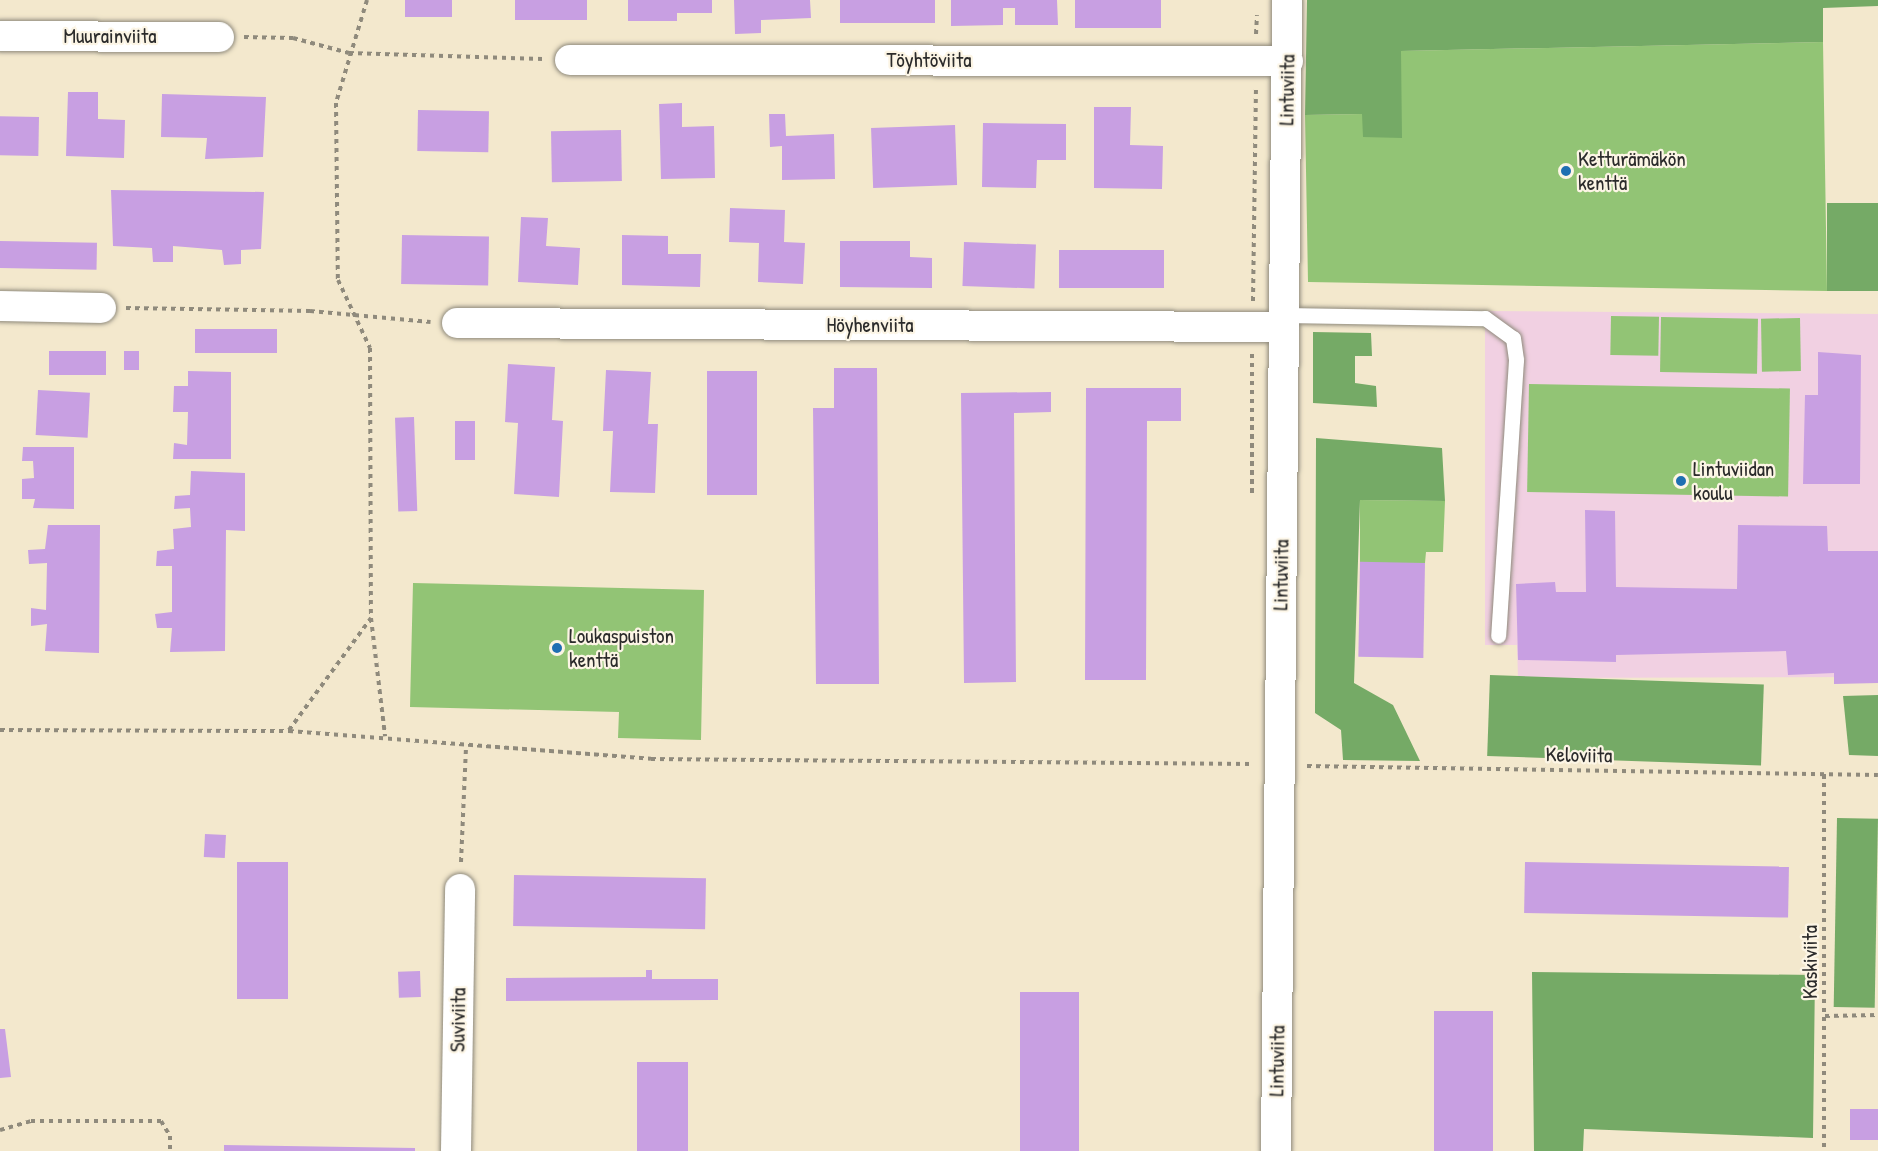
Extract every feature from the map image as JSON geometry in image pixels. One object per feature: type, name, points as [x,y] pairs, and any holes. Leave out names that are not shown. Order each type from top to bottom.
[{"type":"street","name":"Lintuviita","points":[[1276,1151],[1287,0]]},
{"type":"street","name":"Muurainviita","points":[[0,36],[219,37]]},
{"type":"street","name":"Töyhtöviita","points":[[570,60],[1288,61]]},
{"type":"street","points":[[0,306],[101,308]]},
{"type":"street","name":"Höyhenviita","points":[[457,323],[1252,326],[1284,321]]},
{"type":"street","name":"Suviviita","points":[[456,1151],[460,889]]},
{"type":"lane","points":[[1284,321],[1485,318],[1513,338],[1516,360],[1498,635]]},
{"type":"path","points":[[367,0],[349,53],[336,103],[338,280],[370,348],[371,618],[384,736]]},
{"type":"path","points":[[1252,326],[1257,10]]},
{"type":"path","points":[[219,37],[293,38],[349,53],[570,60]]},
{"type":"path","points":[[101,308],[310,311],[457,323]]},
{"type":"path","points":[[289,730],[371,618]]},
{"type":"path","name":"Keloviita","points":[[0,729],[289,730],[384,736],[466,746],[651,759],[1279,765],[1878,775]]},
{"type":"path","points":[[460,889],[466,746]]},
{"type":"path","name":"Kaskiviita","points":[[1824,774],[1824,1151]]},
{"type":"path","points":[[1825,1016],[1878,1016]]},
{"type":"path","points":[[0,1130],[31,1121],[161,1121],[170,1136],[170,1151]]},
{"type":"shaded area","name":"Lintuviidan koulu","points":[[1485,311],[1878,314],[1878,677],[1518,678],[1517,645],[1485,645]]},
{"type":"green space","points":[[1307,0],[1878,0],[1878,6],[1823,8],[1823,42],[1401,51],[1402,138],[1363,137],[1362,114],[1305,115]]},
{"type":"green space","name":"Ketturämäkön kenttä","points":[[1823,42],[1827,291],[1308,282],[1305,115],[1362,114],[1401,51]]},
{"type":"green space","points":[[1827,203],[1878,203],[1878,291],[1827,291]]},
{"type":"green space","points":[[1611,316],[1659,317],[1658,356],[1610,355]]},
{"type":"green space","points":[[1661,317],[1758,319],[1757,374],[1660,372]]},
{"type":"green space","points":[[1800,318],[1801,371],[1762,372],[1761,319]]},
{"type":"green space","points":[[1313,332],[1371,333],[1372,356],[1355,356],[1355,383],[1376,386],[1377,407],[1313,403]]},
{"type":"green space","points":[[1529,384],[1790,389],[1788,497],[1527,492]]},
{"type":"green space","points":[[1316,438],[1442,448],[1445,501],[1360,500],[1354,683],[1393,705],[1420,761],[1343,760],[1341,730],[1315,713]]},
{"type":"green space","points":[[1360,500],[1445,501],[1443,552],[1426,552],[1425,563],[1360,564]]},
{"type":"green space","name":"Loukaspuiston kenttä","points":[[413,583],[704,590],[701,740],[618,738],[619,712],[410,707]]},
{"type":"green space","points":[[1490,675],[1764,685],[1761,766],[1487,756]]},
{"type":"green space","points":[[1878,695],[1878,756],[1849,755],[1843,696]]},
{"type":"green space","points":[[1837,818],[1878,819],[1875,1008],[1834,1007]]},
{"type":"green space","points":[[1532,972],[1815,975],[1813,1138],[1584,1129],[1583,1151],[1534,1151]]},
{"type":"building","points":[[405,0],[452,0],[452,17],[405,17]]},
{"type":"building","points":[[515,0],[587,0],[587,20],[515,20]]},
{"type":"building","points":[[628,0],[712,0],[712,13],[677,13],[677,21],[628,21]]},
{"type":"building","points":[[734,0],[810,0],[811,18],[761,20],[761,33],[735,34]]},
{"type":"building","points":[[840,0],[935,0],[935,23],[840,23]]},
{"type":"building","points":[[951,0],[1057,0],[1058,25],[1015,25],[1015,8],[1003,8],[1003,25],[951,26]]},
{"type":"building","points":[[1075,0],[1161,0],[1161,28],[1075,28]]},
{"type":"building","points":[[68,92],[98,92],[98,119],[125,120],[124,158],[66,156]]},
{"type":"building","points":[[162,94],[266,97],[263,157],[205,159],[207,138],[161,137]]},
{"type":"building","points":[[682,103],[682,127],[714,126],[715,178],[661,179],[659,104]]},
{"type":"building","points":[[1094,107],[1131,107],[1130,145],[1163,146],[1162,189],[1094,188]]},
{"type":"building","points":[[418,110],[489,111],[488,152],[417,151]]},
{"type":"building","points":[[769,114],[785,114],[786,136],[834,134],[835,179],[782,180],[782,146],[770,147]]},
{"type":"building","points":[[0,116],[39,117],[38,156],[0,155]]},
{"type":"building","points":[[983,123],[1066,124],[1066,160],[1037,160],[1036,188],[982,187]]},
{"type":"building","points":[[955,125],[957,185],[873,188],[871,128]]},
{"type":"building","points":[[621,130],[622,181],[552,182],[551,131]]},
{"type":"building","points":[[111,190],[264,192],[261,249],[241,250],[241,264],[224,265],[222,250],[173,246],[173,262],[153,262],[152,248],[113,246]]},
{"type":"building","points":[[730,208],[785,210],[784,242],[805,243],[803,284],[758,282],[759,243],[729,242]]},
{"type":"building","points":[[521,217],[548,218],[546,246],[580,248],[578,285],[518,282]]},
{"type":"building","points":[[402,235],[489,237],[488,286],[401,284]]},
{"type":"building","points":[[622,235],[668,236],[668,254],[701,254],[700,287],[622,285]]},
{"type":"building","points":[[0,241],[97,243],[97,270],[0,268]]},
{"type":"building","points":[[840,241],[910,241],[910,257],[932,258],[932,288],[840,287]]},
{"type":"building","points":[[964,242],[1036,245],[1034,288],[962,286]]},
{"type":"building","points":[[1059,250],[1164,250],[1164,288],[1059,288]]},
{"type":"building","points":[[195,329],[277,329],[277,353],[195,353]]},
{"type":"building","points":[[49,351],[106,351],[106,375],[49,375]]},
{"type":"building","points":[[124,351],[139,351],[139,370],[124,370]]},
{"type":"building","points":[[1818,352],[1861,355],[1860,484],[1803,484],[1805,395],[1818,395]]},
{"type":"building","points":[[508,364],[555,367],[552,420],[563,421],[559,497],[514,494],[518,423],[505,422]]},
{"type":"building","points":[[834,368],[877,368],[879,684],[816,684],[813,408],[834,408]]},
{"type":"building","points":[[606,370],[651,372],[648,424],[658,424],[655,493],[610,492],[613,431],[603,431]]},
{"type":"building","points":[[188,371],[231,372],[231,459],[173,459],[174,443],[187,445],[188,412],[173,412],[174,386],[188,386]]},
{"type":"building","points":[[707,371],[757,371],[757,495],[707,495]]},
{"type":"building","points":[[1086,388],[1181,388],[1181,421],[1147,421],[1146,680],[1085,680]]},
{"type":"building","points":[[38,390],[90,393],[88,438],[36,435]]},
{"type":"building","points":[[1051,392],[1051,412],[1014,413],[1016,682],[964,683],[961,393]]},
{"type":"building","points":[[414,417],[417,511],[398,512],[395,418]]},
{"type":"building","points":[[455,421],[475,421],[475,460],[455,460]]},
{"type":"building","points":[[23,447],[74,447],[74,509],[33,508],[35,499],[22,499],[22,479],[34,478],[33,461],[22,461]]},
{"type":"building","points":[[191,471],[245,473],[245,531],[226,530],[225,651],[170,652],[172,628],[157,628],[155,614],[172,612],[172,566],[156,566],[157,551],[174,549],[173,529],[191,527],[190,508],[174,509],[175,496],[190,495]]},
{"type":"building","points":[[1585,510],[1615,511],[1616,587],[1737,589],[1738,525],[1827,526],[1828,551],[1878,551],[1878,683],[1834,684],[1834,673],[1788,675],[1786,651],[1616,655],[1616,662],[1518,660],[1516,584],[1555,582],[1556,592],[1586,592]]},
{"type":"building","points":[[48,525],[100,525],[99,653],[45,651],[47,624],[31,626],[31,608],[46,610],[47,563],[29,564],[28,550],[45,549]]},
{"type":"building","points":[[1360,562],[1425,563],[1423,658],[1358,657]]},
{"type":"building","points":[[205,834],[226,835],[225,858],[204,857]]},
{"type":"building","points":[[237,862],[288,862],[288,999],[237,999]]},
{"type":"building","points":[[1525,862],[1789,867],[1788,918],[1524,913]]},
{"type":"building","points":[[514,875],[706,878],[705,929],[513,926]]},
{"type":"building","points":[[646,970],[652,970],[652,979],[718,979],[718,1000],[506,1001],[506,978],[646,977]]},
{"type":"building","points":[[420,971],[421,997],[399,998],[398,972]]},
{"type":"building","points":[[1020,992],[1079,992],[1079,1151],[1020,1151]]},
{"type":"building","points":[[1434,1011],[1493,1011],[1493,1151],[1434,1151]]},
{"type":"building","points":[[0,1029],[5,1029],[11,1077],[0,1078]]},
{"type":"building","points":[[637,1062],[688,1062],[688,1151],[637,1151]]},
{"type":"building","points":[[1850,1109],[1878,1109],[1878,1140],[1850,1140]]},
{"type":"building","points":[[224,1145],[415,1148],[415,1151],[224,1151]]},
{"type":"place","name":"Ketturämäkön kenttä","points":[[1566,171]]},
{"type":"place","name":"Lintuviidan koulu","points":[[1681,481]]},
{"type":"place","name":"Loukaspuiston kenttä","points":[[557,648]]}]
